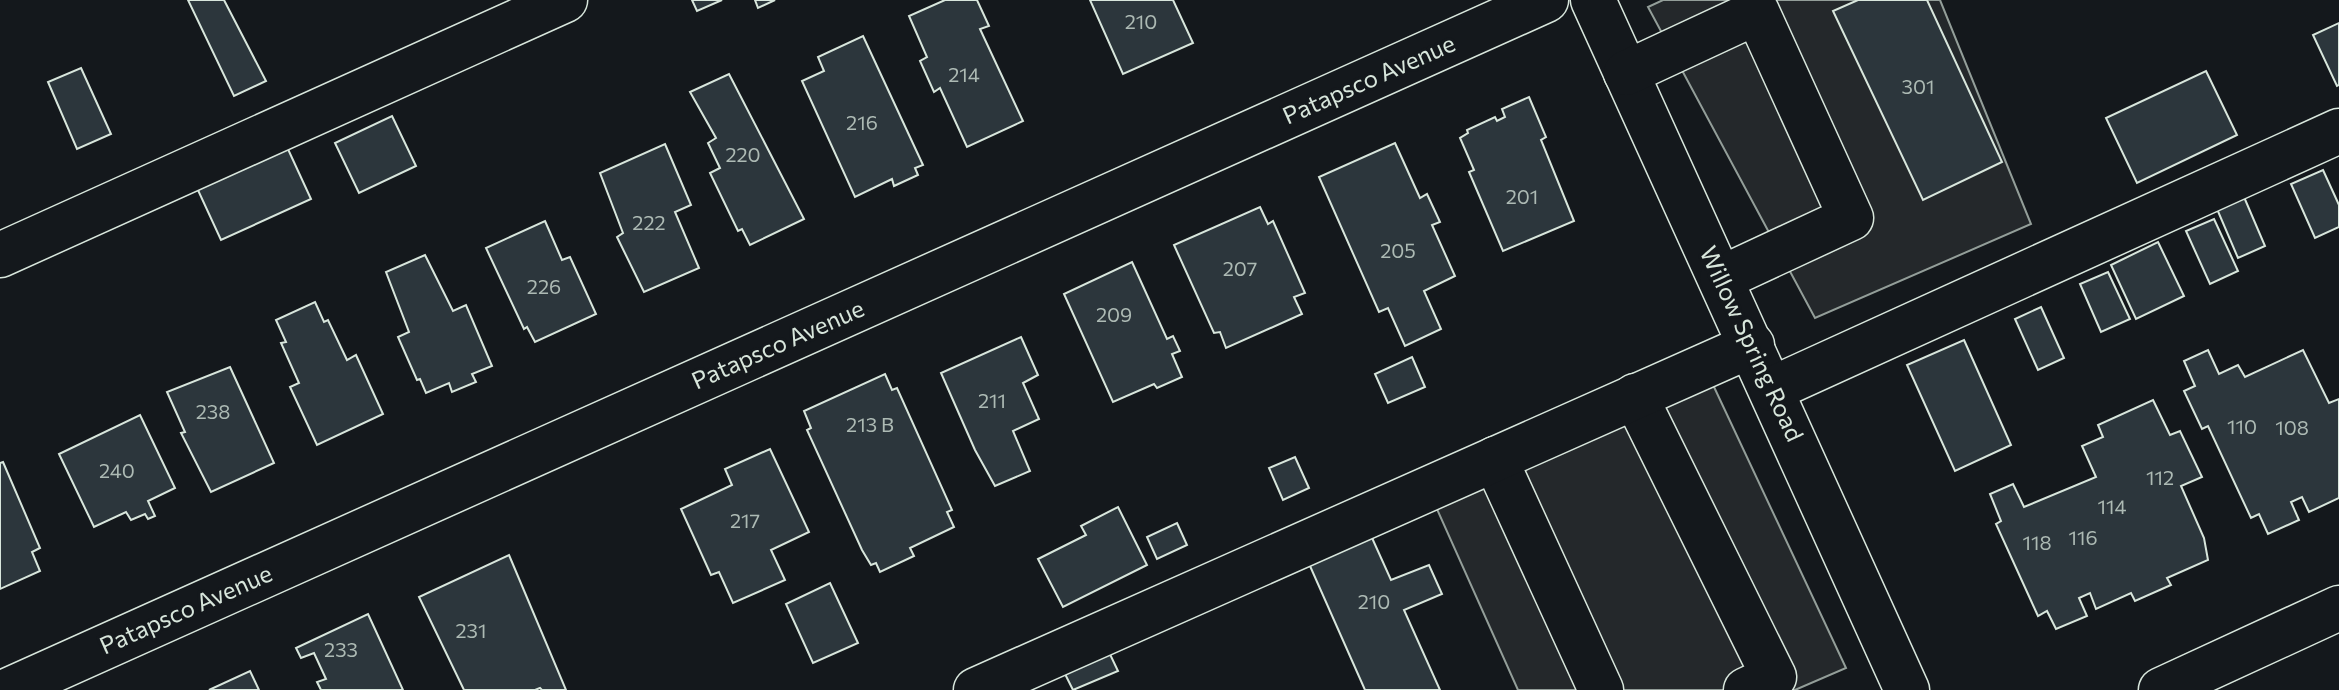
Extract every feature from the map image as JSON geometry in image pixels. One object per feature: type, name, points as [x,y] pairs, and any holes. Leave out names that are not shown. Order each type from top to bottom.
[{"type":"street","points":[[0,255],[565,0]]},
{"type":"street","name":"Patapsco Avenue","points":[[9,690],[1546,0]]},
{"type":"street","name":"Willow Spring Road","points":[[1593,0],[1907,690]]},
{"type":"street","points":[[1626,73],[1757,12],[1851,218],[1722,278]]},
{"type":"street","points":[[1772,389],[2339,131]]},
{"type":"street","points":[[976,690],[1752,345]]},
{"type":"street","points":[[1635,396],[1774,677],[1746,690]]},
{"type":"street","points":[[1495,459],[1601,690]]},
{"type":"street","points":[[2161,690],[2339,608]]},
{"type":"shaded area","points":[[1663,0],[1940,0],[2031,224],[1815,318],[1648,7]]},
{"type":"shaded area","points":[[1707,372],[1846,668],[1795,690],[1518,690],[1428,489]]},
{"type":"building","points":[[188,0],[224,0],[266,81],[234,96]]},
{"type":"building","points":[[692,0],[722,0],[697,11]]},
{"type":"building","points":[[755,0],[775,0],[758,8]]},
{"type":"building","points":[[945,0],[977,0],[989,26],[980,29],[1023,121],[967,147],[940,88],[934,92],[920,61],[927,57],[909,16]]},
{"type":"building","points":[[1090,0],[1173,0],[1193,43],[1123,74]]},
{"type":"building","points":[[1858,0],[1927,0],[2002,162],[1923,200],[1833,11]]},
{"type":"building","points":[[2339,23],[2339,85],[2337,86],[2313,35]]},
{"type":"building","points":[[863,36],[923,165],[915,168],[918,175],[894,186],[892,179],[855,197],[802,81],[824,71],[818,57]]},
{"type":"building","points":[[81,68],[111,134],[77,149],[48,82]]},
{"type":"building","points":[[2206,71],[2237,135],[2137,183],[2106,118]]},
{"type":"building","points":[[729,74],[804,219],[750,245],[742,229],[738,231],[710,173],[720,168],[708,143],[716,138],[690,92]]},
{"type":"building","points":[[1529,97],[1546,137],[1541,140],[1574,221],[1503,251],[1469,172],[1474,170],[1460,138],[1468,133],[1467,130],[1495,117],[1497,121],[1505,117],[1502,109]]},
{"type":"building","points":[[392,116],[416,166],[359,193],[335,143]]},
{"type":"building","points":[[1395,143],[1420,198],[1427,194],[1440,222],[1432,225],[1455,276],[1424,291],[1441,329],[1405,346],[1388,308],[1379,312],[1319,177]]},
{"type":"building","points":[[665,144],[691,205],[675,212],[699,268],[644,292],[617,237],[623,233],[600,173]]},
{"type":"building","points":[[287,147],[311,199],[221,240],[197,188]]},
{"type":"building","points":[[2323,170],[2339,205],[2339,227],[2315,238],[2291,184]]},
{"type":"building","points":[[2244,197],[2265,246],[2238,258],[2217,209]]},
{"type":"building","points":[[1260,207],[1268,224],[1273,221],[1305,293],[1294,297],[1302,314],[1226,348],[1220,332],[1214,333],[1174,245]]},
{"type":"building","points":[[2214,219],[2238,271],[2210,284],[2186,231]]},
{"type":"building","points":[[545,221],[562,260],[570,257],[596,314],[535,342],[527,327],[524,329],[486,248]]},
{"type":"building","points":[[2158,242],[2184,296],[2136,319],[2111,265]]},
{"type":"building","points":[[425,255],[453,311],[466,305],[492,366],[472,374],[476,382],[452,392],[449,383],[426,393],[398,337],[409,332],[386,272]]},
{"type":"building","points":[[1132,262],[1167,339],[1173,336],[1180,351],[1172,354],[1182,377],[1157,388],[1154,384],[1113,402],[1064,294]]},
{"type":"building","points":[[2108,272],[2130,319],[2101,332],[2080,284]]},
{"type":"building","points":[[315,302],[324,322],[328,320],[347,360],[356,355],[383,414],[317,445],[290,387],[299,383],[281,343],[286,342],[276,320]]},
{"type":"building","points":[[2041,307],[2064,358],[2038,370],[2015,319]]},
{"type":"building","points":[[1021,337],[1038,375],[1023,383],[1039,419],[1013,431],[1030,471],[995,486],[975,450],[941,373]]},
{"type":"building","points":[[1964,340],[2011,445],[1955,471],[1907,365]]},
{"type":"building","points":[[2208,350],[2219,374],[2238,365],[2245,377],[2303,350],[2329,403],[2339,399],[2339,498],[2309,512],[2302,497],[2291,502],[2299,520],[2268,534],[2259,514],[2251,518],[2208,426],[2202,429],[2184,391],[2195,386],[2184,361]]},
{"type":"building","points":[[1412,357],[1425,387],[1388,403],[1375,374]]},
{"type":"building","points":[[230,367],[274,463],[211,492],[181,433],[185,432],[167,392]]},
{"type":"building","points":[[885,374],[892,390],[897,388],[952,510],[947,512],[954,527],[910,548],[914,556],[880,572],[876,563],[871,565],[862,550],[807,430],[811,428],[804,411]]},
{"type":"building","points":[[2153,400],[2170,435],[2180,431],[2202,477],[2181,486],[2204,538],[2208,560],[2167,578],[2171,585],[2135,601],[2131,593],[2096,609],[2090,593],[2079,598],[2087,616],[2056,629],[2047,611],[2038,616],[1996,524],[2001,521],[1990,494],[2013,484],[2024,507],[2096,477],[2082,446],[2103,437],[2098,425]]},
{"type":"building","points":[[140,415],[175,488],[148,501],[155,516],[148,519],[145,514],[131,520],[126,512],[94,527],[59,454]]},
{"type":"building","points":[[770,449],[809,532],[771,550],[785,580],[733,603],[719,572],[711,575],[681,509],[732,485],[725,469]]},
{"type":"building","points":[[1295,457],[1309,488],[1283,500],[1269,468]]},
{"type":"building","points":[[3,462],[40,548],[32,552],[40,571],[0,589],[0,463]]},
{"type":"building","points":[[1118,507],[1147,565],[1063,607],[1038,559],[1086,535],[1081,526]]},
{"type":"building","points":[[1177,523],[1187,545],[1157,559],[1147,537]]},
{"type":"building","points":[[1368,529],[1391,580],[1429,565],[1442,594],[1404,610],[1440,690],[1365,690],[1306,557]]},
{"type":"building","points":[[509,555],[566,690],[464,690],[419,597]]},
{"type":"building","points":[[830,583],[858,643],[813,663],[786,604]]},
{"type":"building","points":[[368,614],[403,690],[321,690],[317,682],[326,679],[314,653],[301,658],[296,648]]},
{"type":"building","points":[[1107,648],[1118,671],[1073,690],[1062,668]]},
{"type":"building","points":[[250,671],[259,690],[209,690]]}]
